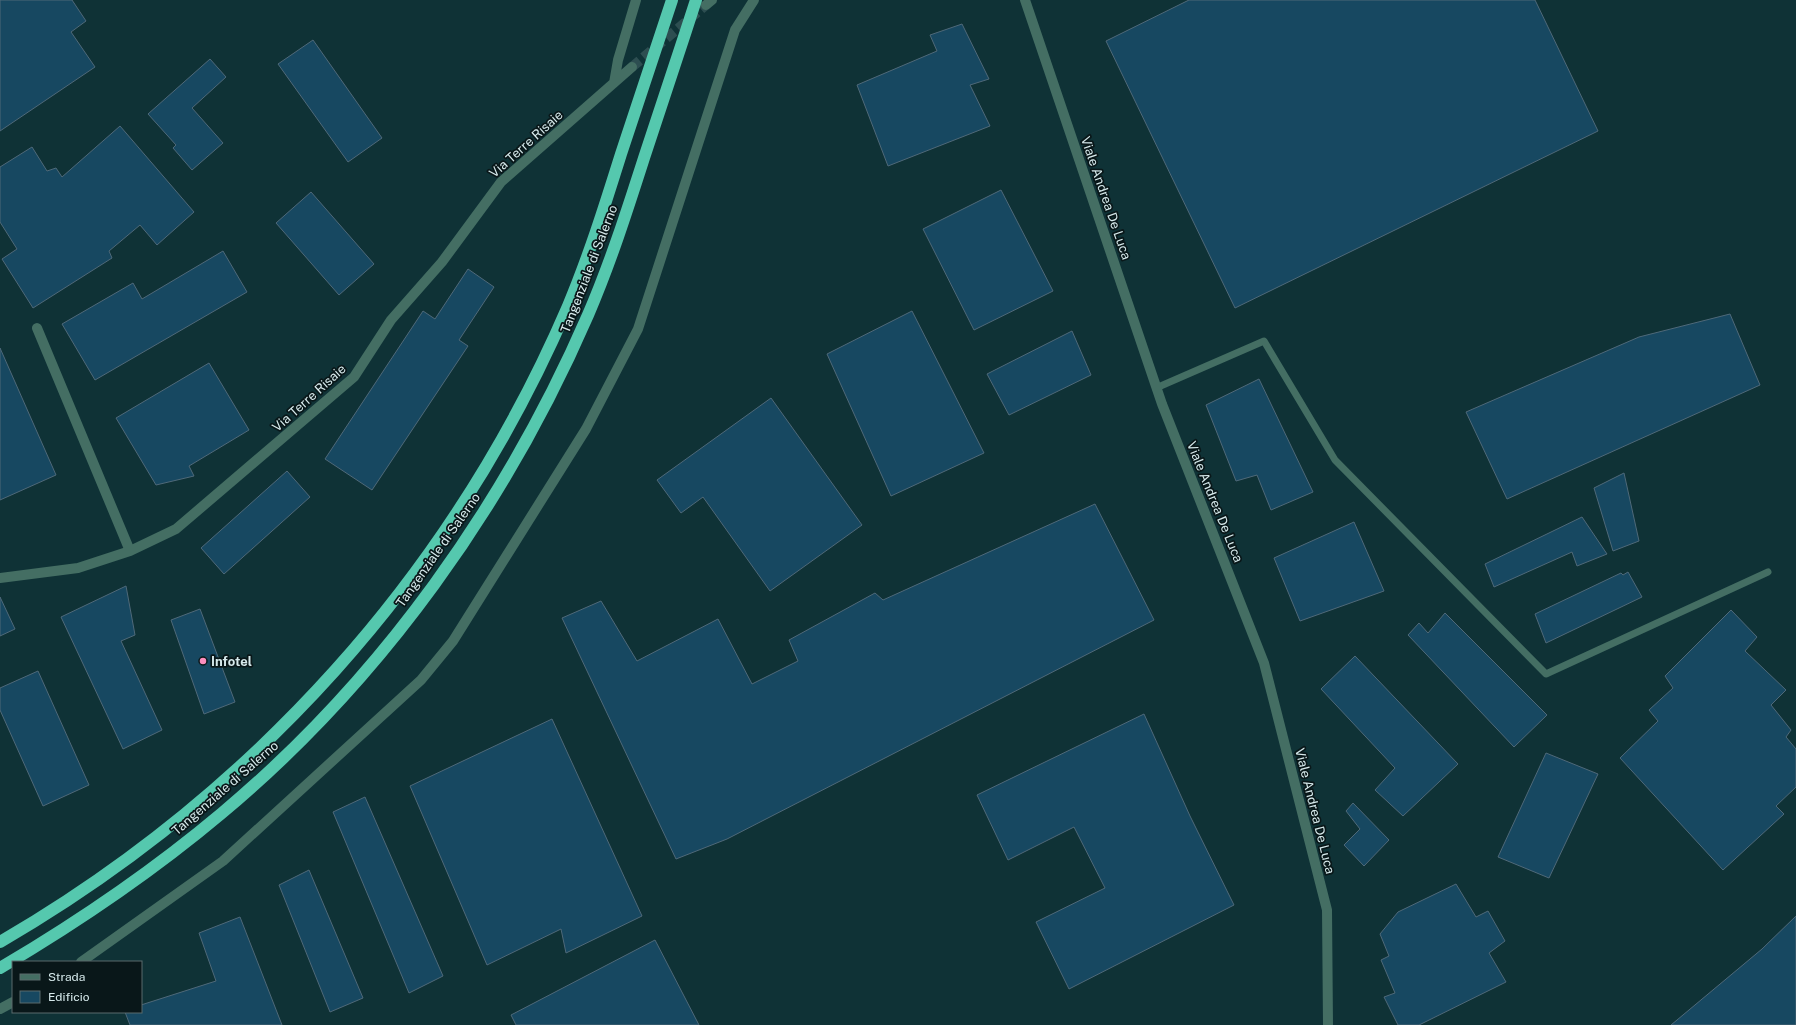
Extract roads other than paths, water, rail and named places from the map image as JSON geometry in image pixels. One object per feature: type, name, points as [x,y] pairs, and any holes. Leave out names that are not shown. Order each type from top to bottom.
[{"type":"highway","name":"Tangenziale di Salerno","points":[[0,942],[50,913],[122,863],[150,843],[218,787],[302,707],[370,632],[412,578],[467,497],[495,452],[529,388],[567,308],[607,200],[672,0]]},
{"type":"highway","name":"Tangenziale di Salerno","points":[[0,968],[43,943],[119,893],[224,812],[307,734],[365,672],[433,587],[500,487],[551,394],[587,317],[606,271],[704,2]]},
{"type":"street","points":[[614,83],[618,60],[636,0]]},
{"type":"street","points":[[82,961],[222,860],[420,680],[453,641],[586,429],[638,329],[734,30],[754,0]]},
{"type":"street","name":"Viale Andrea De Luca","points":[[1025,0],[1156,388],[1264,663],[1327,910],[1328,1025]]},
{"type":"street","name":"Via Terre Risaie","points":[[0,578],[78,568],[130,551],[176,529],[354,377],[390,320],[442,262],[501,182],[632,67]]},
{"type":"street","points":[[37,328],[130,551]]},
{"type":"street","points":[[0,1009],[12,1003]]},
{"type":"lane","points":[[1156,388],[1264,341],[1335,460],[1546,674],[1768,572]]},
{"type":"tunnel","points":[[632,67],[706,5]]},
{"type":"place","name":"Infotel","points":[[203,661]]}]
